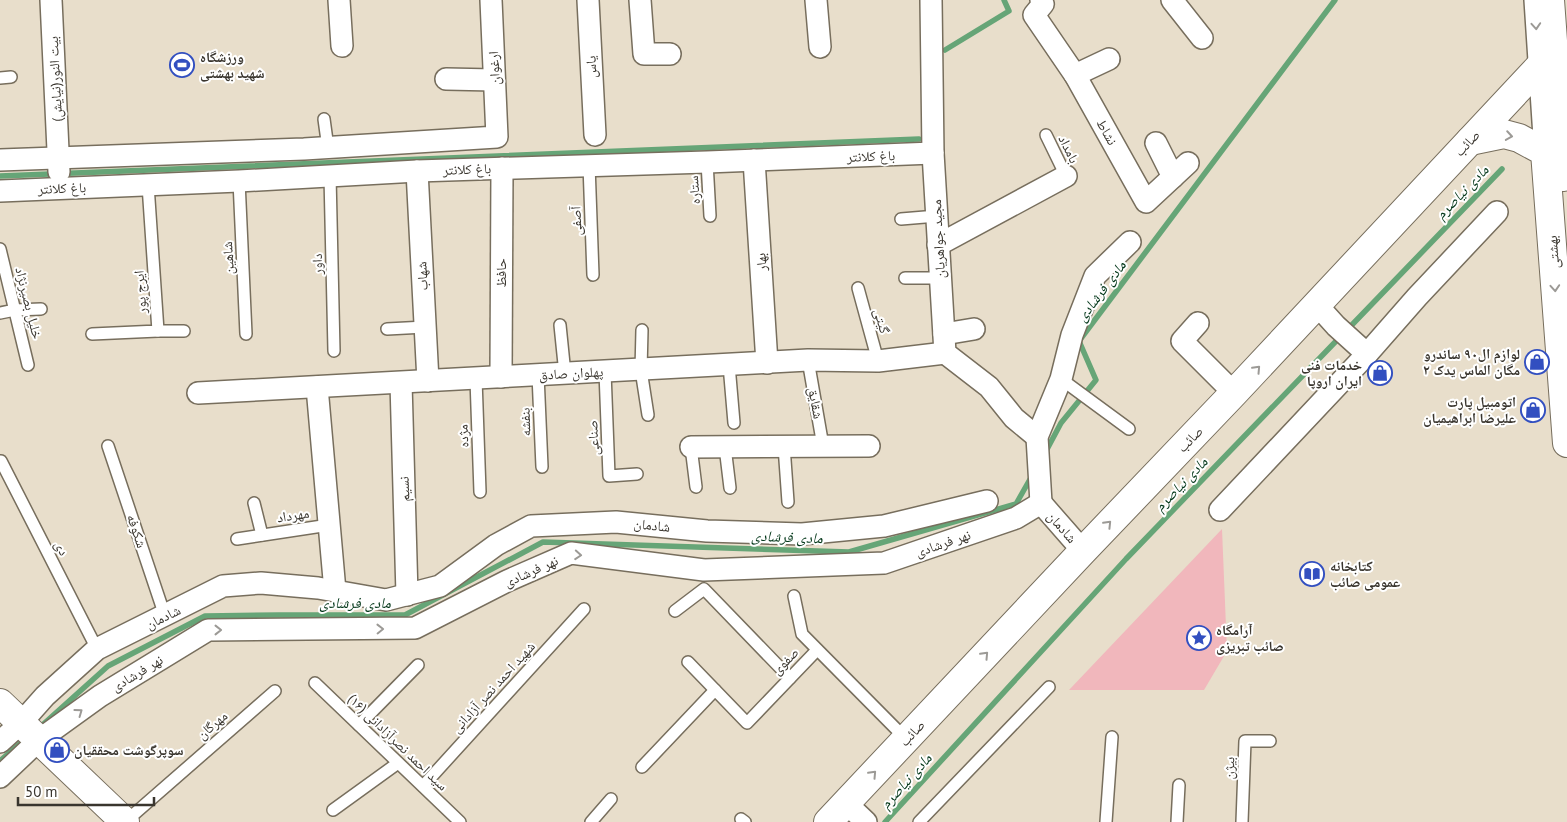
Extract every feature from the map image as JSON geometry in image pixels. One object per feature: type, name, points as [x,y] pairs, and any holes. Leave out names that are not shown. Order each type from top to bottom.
[{"type":"main road","points":[[1550,0],[1550,60],[1567,216]]},
{"type":"main road","name":"صائب","points":[[837,813],[1083,551],[1234,394],[1470,141],[1550,60]]},
{"type":"main road","points":[[1470,141],[1504,134],[1520,138],[1545,152]]},
{"type":"main road","name":"بهشتی","points":[[1545,152],[1567,443]]},
{"type":"main road","points":[[0,703],[22,735],[125,822]]},
{"type":"street","name":"بیت النور(نیایش)","points":[[51,0],[59,158],[58,188]]},
{"type":"street","points":[[339,0],[342,46]]},
{"type":"street","name":"ارغوان","points":[[328,148],[497,137],[491,0]]},
{"type":"street","name":"یاس","points":[[588,0],[595,135]]},
{"type":"street","points":[[640,0],[644,54],[670,54]]},
{"type":"street","points":[[816,0],[820,47]]},
{"type":"street","name":"مجید جواهریان","points":[[932,0],[934,153],[944,343]]},
{"type":"street","points":[[1172,0],[1202,38]]},
{"type":"street","points":[[1534,0],[1550,60],[1545,152]]},
{"type":"street","name":"نشاط","points":[[1038,7],[1146,202],[1188,163]]},
{"type":"street","points":[[1075,75],[1109,59]]},
{"type":"street","points":[[446,80],[494,80]]},
{"type":"street","points":[[1156,144],[1173,178]]},
{"type":"street","points":[[0,160],[328,148]]},
{"type":"street","name":"باغ کلانتر","points":[[0,191],[417,171],[934,153]]},
{"type":"street","points":[[148,155],[148,185]]},
{"type":"street","name":"بهار","points":[[754,160],[767,363]]},
{"type":"street","name":"حافظ","points":[[501,377],[502,168]]},
{"type":"street","name":"شهاب","points":[[417,171],[428,381]]},
{"type":"street","points":[[938,245],[1066,176]]},
{"type":"street","points":[[1220,510],[1363,351],[1497,212]]},
{"type":"street","points":[[1041,503],[1037,437],[1061,379],[1072,335],[1095,276],[1130,242]]},
{"type":"street","points":[[1317,305],[1363,351]]},
{"type":"street","points":[[1198,323],[1182,341],[1234,394]]},
{"type":"street","name":"پهلوان صادق","points":[[198,393],[808,360],[878,362],[944,343],[974,329]]},
{"type":"street","points":[[944,343],[989,387],[1014,418],[1037,437]]},
{"type":"street","name":"نسیم","points":[[400,383],[407,595]]},
{"type":"street","points":[[317,387],[335,591]]},
{"type":"street","points":[[691,447],[868,446]]},
{"type":"street","name":"شادمان","points":[[22,735],[45,696],[97,649],[224,586],[261,583],[318,588],[386,600],[440,586],[496,545],[531,526],[616,522],[707,531],[802,534],[884,526],[987,501]]},
{"type":"street","name":"شادمان","points":[[1041,503],[1083,551]]},
{"type":"street","name":"نهر فرشادی","points":[[0,777],[22,735],[100,696],[208,630],[415,628],[507,581],[571,553],[704,570],[884,563],[1016,518],[1041,503]]},
{"type":"street","points":[[837,813],[866,822]]},
{"type":"lane","points":[[324,119],[328,148]]},
{"type":"lane","name":"بامداد","points":[[1046,135],[1066,176]]},
{"type":"lane","name":"ستاره","points":[[707,162],[710,216]]},
{"type":"lane","name":"آصفی","points":[[589,165],[593,275]]},
{"type":"lane","name":"داور","points":[[330,176],[334,351]]},
{"type":"lane","name":"شاهین","points":[[239,181],[246,334]]},
{"type":"lane","name":"ایرج پور","points":[[92,334],[158,332],[148,185]]},
{"type":"lane","points":[[901,219],[937,216]]},
{"type":"lane","name":"خلیل بصیرنژاد","points":[[0,249],[28,365]]},
{"type":"lane","points":[[905,278],[940,278]]},
{"type":"lane","name":"گیتی","points":[[858,288],[878,362]]},
{"type":"lane","points":[[0,313],[15,310],[41,309]]},
{"type":"lane","points":[[560,325],[565,374]]},
{"type":"lane","points":[[387,329],[425,327]]},
{"type":"lane","points":[[642,330],[641,370],[648,415]]},
{"type":"lane","points":[[158,332],[184,331]]},
{"type":"lane","name":"شقایق","points":[[808,360],[823,446]]},
{"type":"lane","points":[[729,365],[734,423]]},
{"type":"lane","name":"صناعی","points":[[604,372],[609,476],[637,474]]},
{"type":"lane","name":"بنفشه","points":[[538,375],[542,467]]},
{"type":"lane","name":"مژده","points":[[476,378],[480,492]]},
{"type":"lane","points":[[1061,379],[1129,429]]},
{"type":"lane","name":"شکوفه","points":[[108,446],[165,616]]},
{"type":"lane","points":[[784,446],[788,502]]},
{"type":"lane","points":[[691,447],[696,487]]},
{"type":"lane","points":[[725,447],[730,488]]},
{"type":"lane","name":"دی","points":[[1,461],[97,649]]},
{"type":"lane","name":"مهرداد","points":[[254,503],[262,535]]},
{"type":"lane","name":"مهرداد","points":[[237,539],[329,525]]},
{"type":"lane","points":[[675,611],[704,589],[790,678]]},
{"type":"lane","points":[[794,596],[802,634],[817,650]]},
{"type":"lane","name":"شهید احمد نصر آزادانی","points":[[423,786],[584,608]]},
{"type":"lane","name":"صفوی","points":[[688,662],[747,723],[817,650],[906,739]]},
{"type":"lane","points":[[359,725],[418,665]]},
{"type":"lane","name":"سید احمد نصرآزادانی (۱۶)","points":[[315,683],[460,822]]},
{"type":"lane","points":[[920,822],[1049,687]]},
{"type":"lane","name":"مهرگان","points":[[125,822],[275,690]]},
{"type":"lane","points":[[642,767],[716,690]]},
{"type":"lane","points":[[1106,822],[1112,737]]},
{"type":"lane","name":"بیژن","points":[[1242,822],[1245,740],[1270,741]]},
{"type":"lane","points":[[333,810],[398,763]]},
{"type":"lane","points":[[1177,822],[1179,785]]},
{"type":"lane","points":[[591,822],[611,799]]},
{"type":"shaded area","points":[[1222,529],[1227,651],[1204,690],[1069,690]]},
{"type":"waterway","points":[[945,50],[1009,11],[1004,0]]},
{"type":"waterway","name":"مادی فرشادی","points":[[1045,453],[1061,423],[1096,380],[1079,341],[1335,0]]},
{"type":"waterway","points":[[0,176],[919,139]]},
{"type":"waterway","name":"مادی نیاصرم","points":[[1347,330],[1502,169]]},
{"type":"waterway","name":"مادی نیاصرم","points":[[885,822],[1126,559],[1340,337]]},
{"type":"waterway","name":"مادی فرشادی","points":[[38,729],[108,666],[205,616],[405,615],[543,542],[849,552],[1016,504],[1033,474]]},
{"type":"waterway","name":"مادی فرشادی","points":[[0,761],[23,741]]},
{"type":"place","name":"ورزشگاه شهید بهشتی","points":[[182,65]]},
{"type":"place","name":"لوازم ال۹۰ ساندرو مگان الماس یدک ۲","points":[[1537,362]]},
{"type":"place","name":"خدمات فنی ایران اروپا","points":[[1380,373]]},
{"type":"place","name":"اتومبیل پارت علیرضا ابراهیمیان","points":[[1533,410]]},
{"type":"place","name":"کتابخانه عمومی صائب","points":[[1312,574]]},
{"type":"place","name":"آرامگاه صائب تبریزی","points":[[1199,638]]},
{"type":"place","name":"سوپرگوشت محققیان","points":[[57,750]]}]
